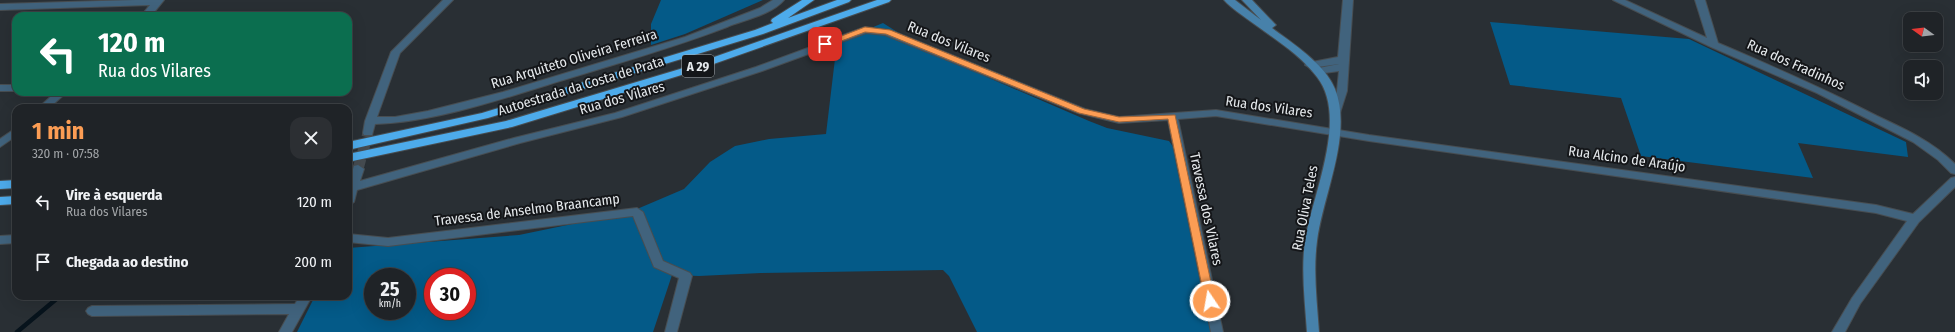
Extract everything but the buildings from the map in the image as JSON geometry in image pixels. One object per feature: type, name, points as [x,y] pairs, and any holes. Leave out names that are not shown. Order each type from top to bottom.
[{"type":"highway","points":[[759,32],[809,0]]},
{"type":"highway","name":"Autoestrada da Costa de Prata","points":[[352,145],[484,116],[759,32],[846,0]]},
{"type":"highway","name":"Autoestrada da Costa de Prata","points":[[352,157],[508,124],[684,71],[886,0]]},
{"type":"highway","points":[[0,184],[12,184]]},
{"type":"highway","points":[[0,200],[12,200]]},
{"type":"main road","name":"Rua Oliva Teles","points":[[1229,0],[1293,49]]},
{"type":"main road","name":"Rua Oliva Teles","points":[[1247,0],[1293,49],[1314,68],[1329,88],[1335,113],[1331,150],[1311,242],[1310,299],[1314,332]]},
{"type":"street","points":[[368,133],[370,122],[396,52],[445,0]]},
{"type":"street","name":"Rua Arquiteto Oliveira Ferreira","points":[[370,122],[395,120],[428,114],[507,94],[688,39],[763,10],[779,0]]},
{"type":"street","name":"Rua Oliva Teles","points":[[1335,113],[1342,91],[1348,0]]},
{"type":"street","name":"Rua dos Fradinhos","points":[[1618,0],[1714,45],[1820,91],[1917,140],[1942,157],[1955,170]]},
{"type":"street","points":[[1700,0],[1714,45]]},
{"type":"street","points":[[0,7],[159,1]]},
{"type":"street","points":[[149,12],[159,1]]},
{"type":"street","name":"Rua dos Vilares","points":[[352,188],[458,156],[618,116],[759,69],[865,30],[887,32],[1082,111],[1119,120],[1216,113],[1334,131]]},
{"type":"street","points":[[1314,68],[1334,69],[1343,61]]},
{"type":"street","points":[[0,88],[12,88]]},
{"type":"street","points":[[48,104],[57,96]]},
{"type":"street","name":"Travessa dos Vilares","points":[[1172,116],[1217,332]]},
{"type":"street","name":"Rua Alcino de Araújo","points":[[1334,131],[1369,138],[1868,208],[1915,219]]},
{"type":"street","points":[[0,144],[12,134]]},
{"type":"street","points":[[352,184],[358,169]]},
{"type":"street","points":[[1838,332],[1856,301],[1915,219],[1955,181]]},
{"type":"street","name":"Travessa de Anselmo Braancamp","points":[[352,238],[388,242],[637,212],[658,264],[686,276],[671,332]]},
{"type":"street","points":[[0,240],[12,238]]},
{"type":"street","points":[[285,332],[304,300]]},
{"type":"street","points":[[92,311],[299,309]]},
{"type":"shaded area","points":[[661,0],[763,0],[685,34],[651,45],[651,24]]},
{"type":"shaded area","points":[[1490,22],[1689,39],[1906,142],[1908,157],[1798,143],[1813,178],[1641,156],[1621,98],[1510,85]]},
{"type":"shaded area","points":[[883,23],[902,35],[989,78],[1089,121],[1107,128],[1169,141],[1181,158],[1218,332],[977,332],[949,276],[943,270],[761,273],[699,276],[672,275],[653,332],[297,332],[313,300],[352,300],[352,248],[519,235],[630,212],[684,189],[710,162],[735,146],[769,139],[826,134],[837,42]]},
{"type":"waterway","points":[[17,332],[55,300]]},
{"type":"tunnel","points":[[358,169],[368,133]]},
{"type":"route","points":[[825,44],[865,30],[887,32],[1082,111],[1119,120],[1172,116],[1210,301]]}]
